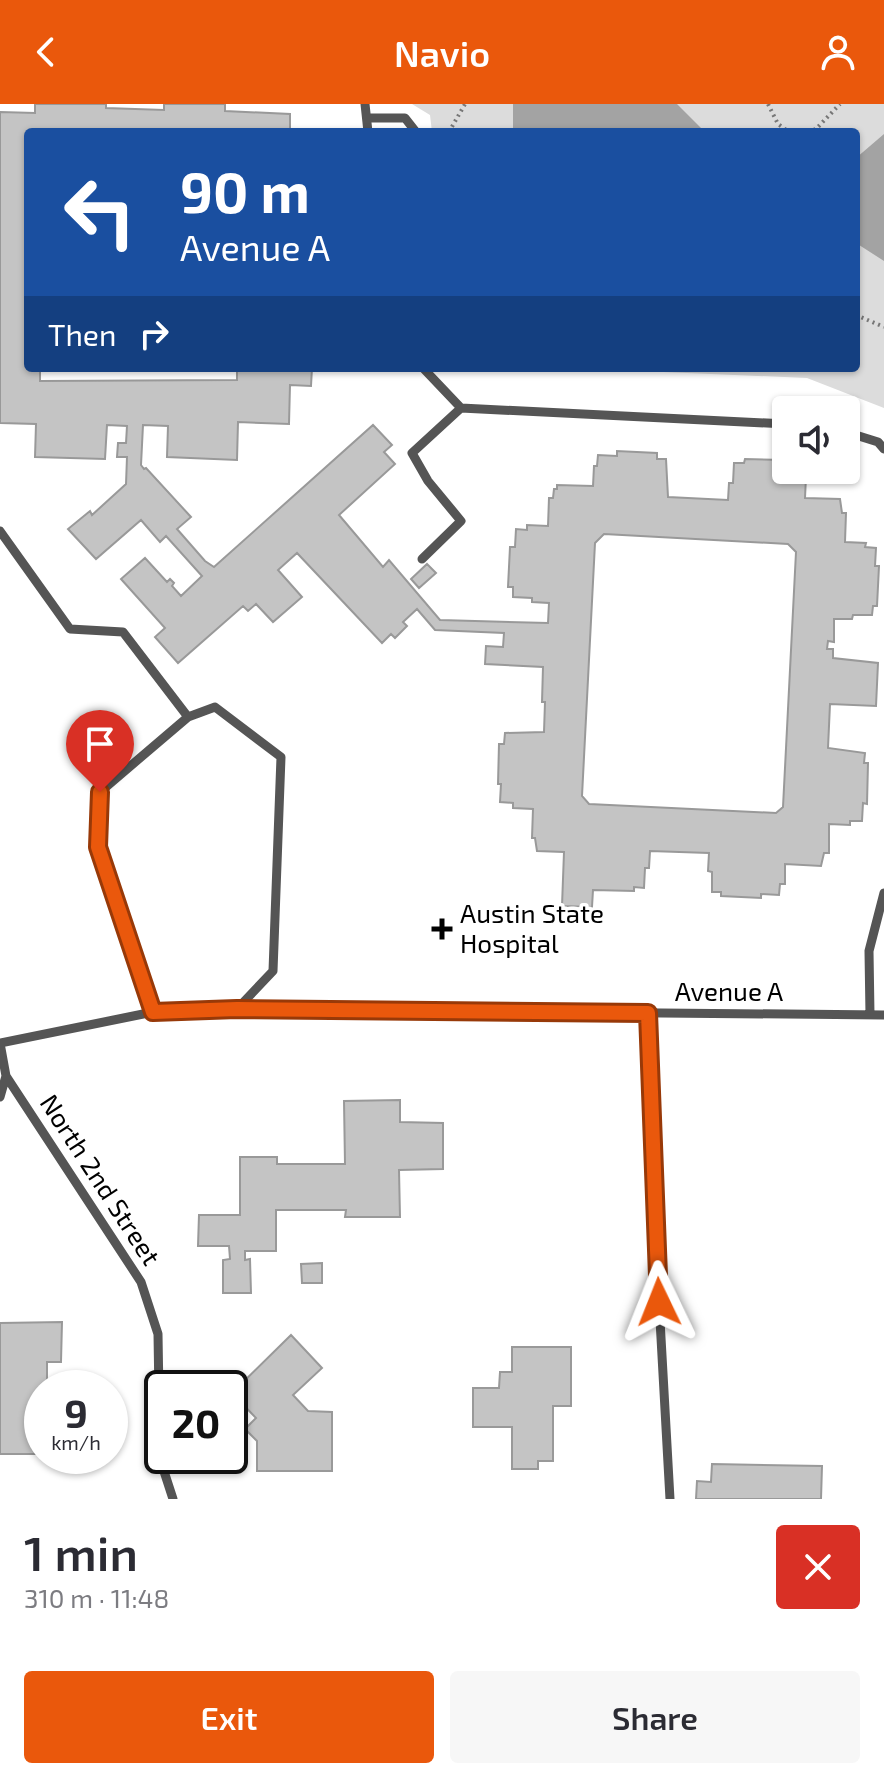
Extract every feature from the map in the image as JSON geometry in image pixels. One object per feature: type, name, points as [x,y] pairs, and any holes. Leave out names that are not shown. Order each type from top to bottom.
[{"type":"lane","points":[[365,104],[368,128]]},
{"type":"lane","points":[[367,118],[405,118],[413,128]]},
{"type":"lane","points":[[427,372],[461,408],[772,423]]},
{"type":"lane","points":[[422,559],[461,521],[428,481],[412,453],[461,408]]},
{"type":"lane","points":[[860,436],[878,442],[884,449]]},
{"type":"lane","points":[[0,531],[70,629],[123,632],[188,717]]},
{"type":"lane","points":[[153,1012],[98,847],[100,792],[188,717],[215,707],[281,757],[273,971],[237,1009]]},
{"type":"lane","points":[[870,1015],[869,951],[884,893]]},
{"type":"lane","name":"Avenue A","points":[[0,1043],[153,1012],[237,1009],[884,1015]]},
{"type":"lane","points":[[648,1013],[670,1499]]},
{"type":"lane","points":[[0,1043],[6,1076],[0,1097]]},
{"type":"lane","name":"North 2nd Street","points":[[6,1076],[141,1282],[158,1334],[160,1459],[173,1499]]},
{"type":"path","points":[[451,128],[465,104]]},
{"type":"path","points":[[768,104],[778,124],[784,128]]},
{"type":"path","points":[[817,128],[840,104]]},
{"type":"path","points":[[860,317],[884,327]]},
{"type":"shaded area","points":[[412,104],[884,104],[884,408],[860,396],[807,378],[664,372],[860,372],[860,128],[432,128],[430,115]]},
{"type":"shaded area","points":[[513,104],[677,104],[701,128],[513,128]]},
{"type":"shaded area","points":[[884,134],[884,261],[860,246],[860,155]]},
{"type":"building","points":[[35,104],[106,104],[106,108],[164,110],[164,104],[225,104],[225,111],[290,114],[290,128],[24,128],[24,372],[40,372],[40,381],[237,380],[237,372],[312,372],[311,386],[290,385],[289,424],[238,422],[237,460],[167,457],[168,426],[143,425],[141,465],[191,517],[177,529],[214,567],[373,425],[392,445],[384,452],[395,464],[339,515],[383,567],[389,560],[440,620],[548,623],[549,603],[513,597],[513,587],[508,587],[510,547],[515,547],[516,529],[527,530],[527,525],[548,526],[549,498],[553,498],[557,485],[593,486],[598,455],[617,456],[617,451],[657,453],[657,459],[666,459],[668,497],[728,500],[734,463],[744,463],[745,459],[772,460],[772,484],[806,484],[805,498],[840,499],[842,513],[846,513],[845,542],[866,543],[865,547],[876,548],[875,566],[879,566],[877,606],[873,606],[872,615],[834,619],[834,642],[828,641],[827,649],[833,649],[833,658],[878,663],[876,706],[830,704],[828,748],[865,753],[864,763],[868,763],[867,804],[863,803],[862,821],[850,821],[850,825],[829,824],[829,853],[824,853],[821,866],[785,864],[785,884],[780,884],[779,895],[761,894],[761,898],[721,896],[721,892],[712,892],[709,853],[650,851],[644,888],[634,887],[634,891],[593,890],[592,907],[562,906],[564,852],[537,851],[535,838],[532,838],[533,809],[513,808],[513,803],[500,802],[499,744],[504,744],[505,733],[544,732],[545,702],[542,702],[543,667],[485,664],[486,646],[503,647],[504,633],[435,630],[417,609],[403,622],[407,626],[395,638],[391,634],[382,643],[297,553],[278,570],[302,597],[273,622],[256,604],[248,611],[243,606],[178,663],[155,637],[165,628],[121,579],[145,558],[167,582],[170,579],[174,583],[172,586],[181,596],[202,576],[166,536],[160,542],[141,520],[96,559],[68,529],[90,511],[92,515],[126,484],[127,457],[117,457],[118,443],[126,443],[127,426],[107,425],[105,459],[35,457],[36,424],[0,423],[0,112],[35,113]],"holes":[[[604,534],[788,544],[796,552],[783,807],[776,813],[589,804],[582,796],[595,543]]]},
{"type":"building","points":[[427,564],[436,573],[419,588],[411,579]]},
{"type":"building","points":[[400,1100],[400,1122],[443,1123],[443,1169],[399,1170],[400,1217],[345,1217],[346,1210],[276,1210],[276,1251],[245,1251],[245,1260],[250,1259],[251,1293],[223,1293],[223,1260],[230,1259],[229,1246],[198,1246],[199,1215],[240,1215],[240,1157],[277,1157],[277,1164],[345,1164],[344,1101]]},
{"type":"building","points":[[322,1263],[322,1283],[302,1283],[301,1264]]},
{"type":"building","points":[[62,1322],[61,1362],[47,1362],[47,1370],[24,1370],[24,1454],[0,1454],[0,1323]]},
{"type":"building","points":[[291,1335],[322,1368],[293,1395],[308,1411],[332,1412],[332,1471],[257,1471],[257,1441],[248,1432],[248,1426],[256,1418],[248,1410],[248,1377]]},
{"type":"building","points":[[512,1347],[571,1347],[571,1406],[553,1406],[553,1461],[538,1461],[538,1469],[512,1469],[512,1427],[473,1427],[473,1388],[499,1388],[500,1372],[512,1372]]},
{"type":"building","points":[[712,1464],[822,1466],[821,1499],[696,1499],[697,1481],[711,1482]]},
{"type":"place","name":"Austin State Hospital","points":[[442,929]]},
{"type":"route","points":[[100,792],[98,847],[153,1012],[237,1009],[648,1013],[659,1302]]}]
